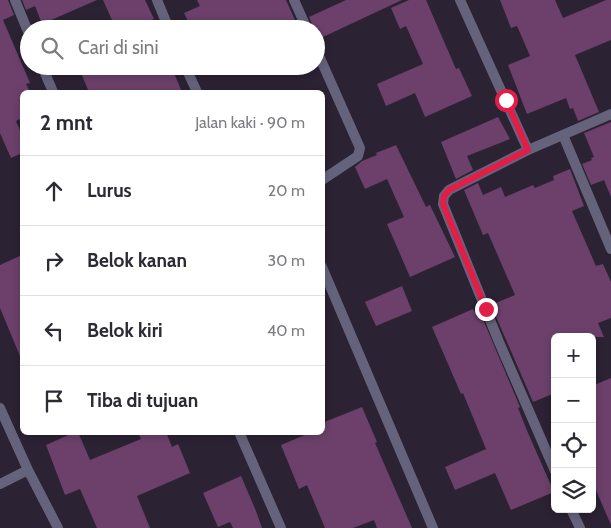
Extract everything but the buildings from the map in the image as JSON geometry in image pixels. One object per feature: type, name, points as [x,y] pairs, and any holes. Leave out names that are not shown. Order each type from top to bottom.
[{"type":"street","points":[[15,0],[23,20]]},
{"type":"street","points":[[157,0],[165,20]]},
{"type":"street","points":[[294,0],[303,20]]},
{"type":"street","points":[[460,0],[528,150]]},
{"type":"street","points":[[325,69],[360,148],[358,156],[325,178]]},
{"type":"street","points":[[46,75],[52,90]]},
{"type":"street","points":[[189,75],[196,90]]},
{"type":"street","points":[[554,468],[499,342],[443,204],[444,196],[449,190],[528,150],[611,114]]},
{"type":"street","points":[[563,135],[611,249]]},
{"type":"street","points":[[325,273],[433,528]]},
{"type":"street","points":[[0,408],[28,470],[58,528]]},
{"type":"street","points":[[240,435],[281,528]]},
{"type":"street","points":[[0,484],[28,470]]},
{"type":"street","points":[[573,513],[580,528]]},
{"type":"route","points":[[486,309],[443,204],[444,196],[449,190],[528,150],[506,100]]}]
